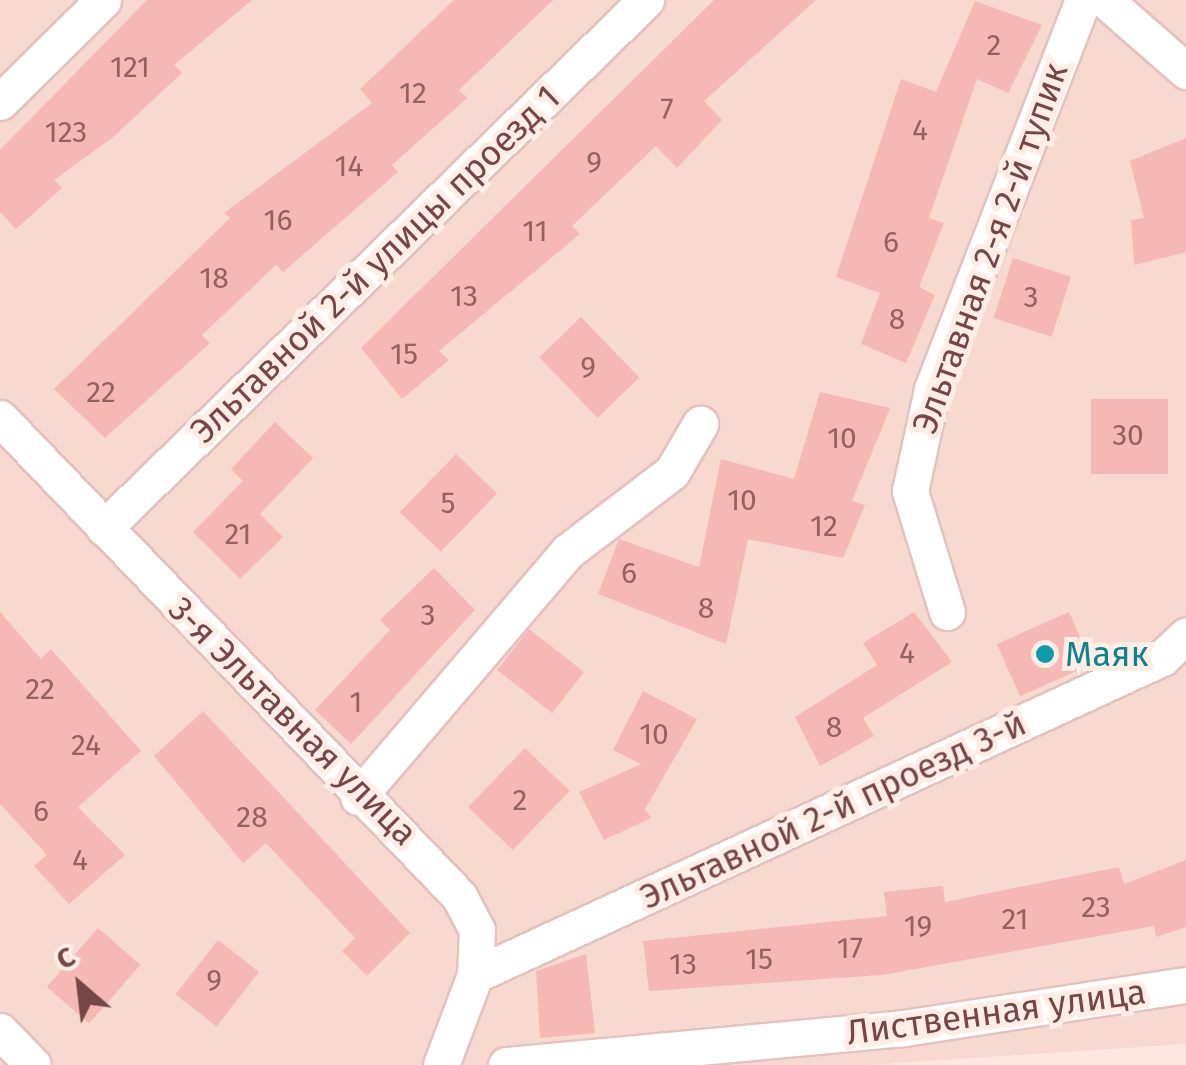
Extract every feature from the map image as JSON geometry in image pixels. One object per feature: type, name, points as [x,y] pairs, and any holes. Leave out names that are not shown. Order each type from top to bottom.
[{"type":"street","points":[[0,102],[103,0]]},
{"type":"street","name":"Эльтавной 2-й улицы проезд 1","points":[[104,528],[646,0]]},
{"type":"street","name":"Эльтавная 2-я 2-й тупик","points":[[947,612],[910,491],[932,389],[1083,0]]},
{"type":"street","points":[[1106,0],[1186,71]]},
{"type":"street","name":"3-я Эльтавная улица","points":[[0,418],[358,797],[458,896],[477,930],[475,974],[442,1065]]},
{"type":"street","points":[[358,797],[567,552],[672,472],[700,424]]},
{"type":"street","name":"Эльтавной 2-й проезд 3-й","points":[[475,974],[1162,658],[1186,636]]},
{"type":"street","name":"Лиственная улица","points":[[506,1065],[904,1028],[1186,984]]},
{"type":"street","points":[[0,1031],[32,1065]]},
{"type":"shaded area","points":[[0,0],[1186,0],[1186,1044],[868,1065],[0,1065]]},
{"type":"building","points":[[147,0],[252,0],[174,65],[182,73],[112,138],[54,180],[62,188],[16,229],[0,212],[0,150]]},
{"type":"building","points":[[454,0],[553,0],[459,90],[467,98],[392,165],[398,172],[283,272],[276,265],[202,335],[210,343],[105,438],[54,389],[230,218],[224,213],[372,103],[360,89]]},
{"type":"building","points":[[714,0],[816,0],[704,101],[722,120],[677,168],[656,146],[572,226],[580,234],[439,351],[449,360],[402,399],[361,348]]},
{"type":"building","points":[[975,1],[1042,25],[1008,93],[977,79],[929,218],[944,223],[919,287],[935,295],[906,363],[861,344],[880,293],[836,277],[901,79],[936,92]]},
{"type":"building","points":[[1186,138],[1186,252],[1134,265],[1131,220],[1144,218],[1130,161]]},
{"type":"building","points":[[1013,258],[1071,277],[1052,337],[994,318]]},
{"type":"building","points":[[581,317],[639,377],[598,418],[539,357]]},
{"type":"building","points":[[820,392],[890,408],[852,501],[865,505],[843,558],[748,539],[726,644],[598,594],[619,539],[699,567],[721,459],[794,479]]},
{"type":"building","points":[[1091,399],[1168,399],[1168,474],[1091,474]]},
{"type":"building","points":[[275,422],[313,458],[260,514],[283,537],[240,579],[193,532],[243,481],[231,469]]},
{"type":"building","points":[[456,454],[497,494],[441,552],[400,512]]},
{"type":"building","points":[[434,568],[475,610],[351,744],[315,710],[390,630],[380,620]]},
{"type":"building","points":[[0,612],[41,659],[51,649],[141,751],[78,807],[125,855],[69,904],[34,866],[47,855],[0,804]]},
{"type":"building","points":[[914,612],[952,662],[863,718],[874,736],[820,766],[795,717],[877,665],[863,643]]},
{"type":"building","name":"Маяк","points":[[1069,612],[1092,664],[1020,696],[997,644]]},
{"type":"building","points":[[529,629],[584,672],[552,713],[497,670]]},
{"type":"building","points":[[643,691],[697,719],[645,809],[651,818],[604,840],[579,792],[641,764],[613,750]]},
{"type":"building","points":[[203,711],[410,933],[367,976],[342,951],[355,938],[266,843],[243,863],[154,756]]},
{"type":"building","points":[[525,748],[570,791],[513,850],[468,807]]},
{"type":"building","points":[[1186,860],[1186,927],[1156,937],[1154,926],[882,975],[649,991],[643,941],[887,916],[884,892],[943,886],[945,902],[1119,867],[1124,884]]},
{"type":"building","points":[[98,928],[140,965],[89,1024],[47,987]]},
{"type":"building","points":[[218,940],[259,972],[216,1026],[176,994]]},
{"type":"building","points":[[586,954],[595,1033],[540,1038],[536,971]]},
{"type":"place","name":"Маяк","points":[[1045,654]]}]
